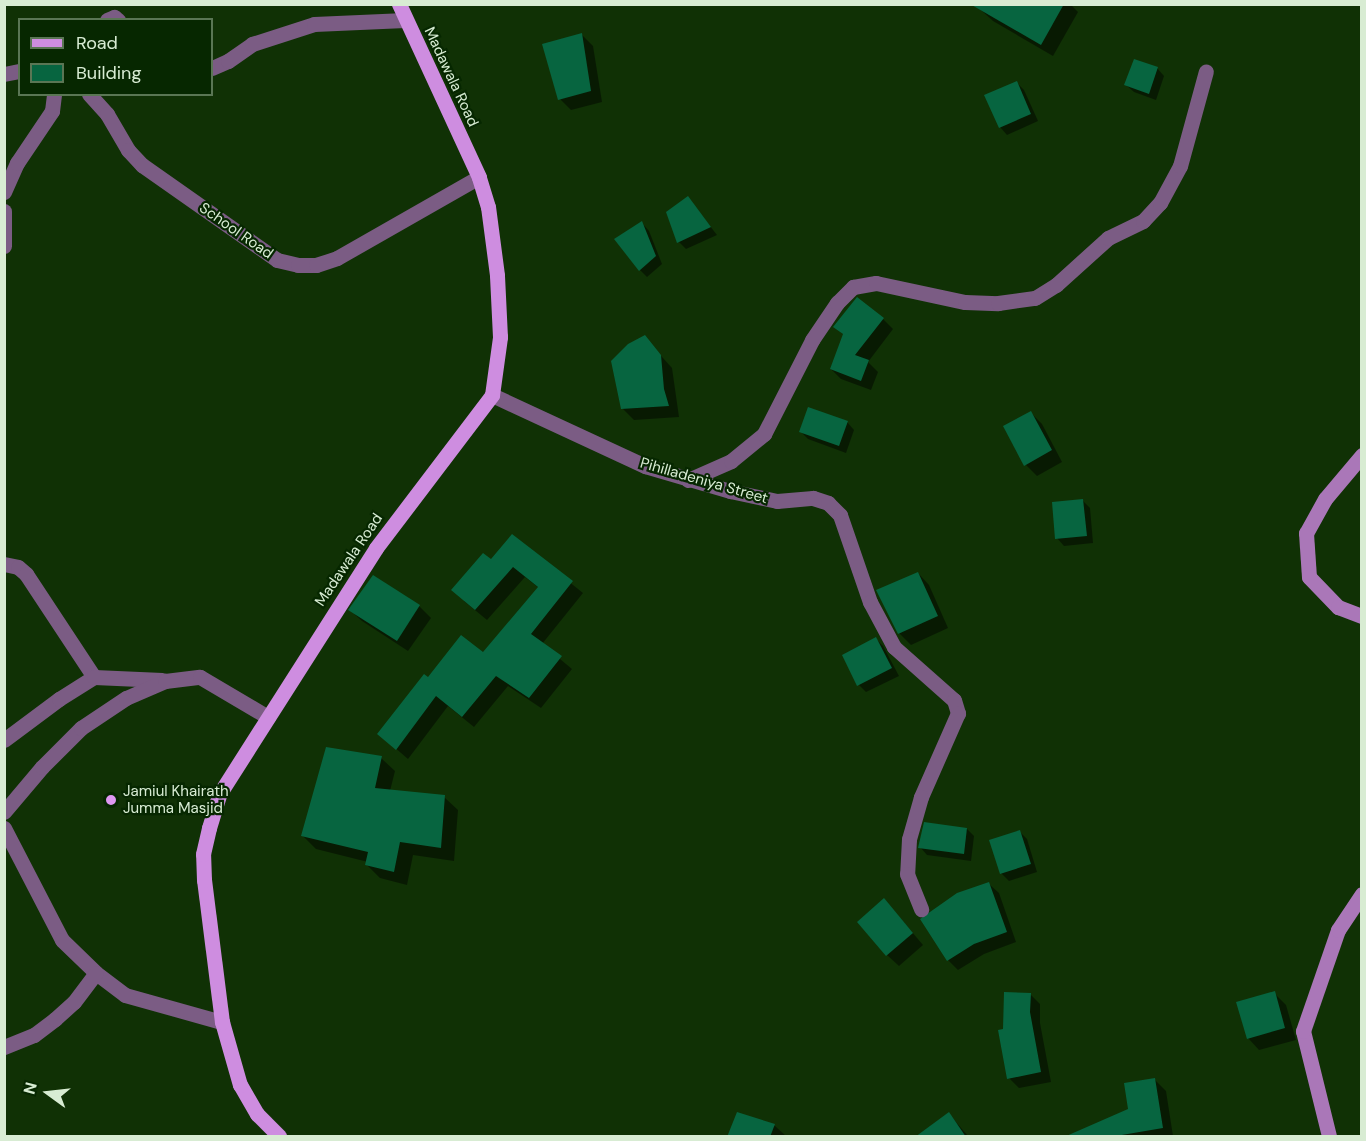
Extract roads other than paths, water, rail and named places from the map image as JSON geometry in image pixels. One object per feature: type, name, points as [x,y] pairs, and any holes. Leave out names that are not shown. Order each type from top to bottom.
[{"type":"main road","name":"Madawala Road","points":[[279,1137],[257,1114],[240,1085],[222,1022],[204,880],[203,854],[220,793],[376,548],[492,395],[500,336],[497,275],[488,207],[479,177],[399,4]]},
{"type":"street","points":[[213,68],[228,61],[252,44],[314,24],[405,20]]},
{"type":"street","points":[[688,480],[731,461],[764,434],[812,340],[837,303],[853,287],[876,283],[965,302],[998,303],[1035,298],[1056,285],[1108,238],[1143,221],[1160,203],[1180,166],[1206,71]]},
{"type":"street","points":[[4,192],[17,163],[52,111],[54,96]]},
{"type":"street","name":"School Road","points":[[91,96],[107,114],[128,150],[142,165],[277,260],[298,266],[316,265],[338,258],[479,177]]},
{"type":"street","points":[[4,211],[4,246]]},
{"type":"street","name":"Pihilladeniya Street","points":[[492,395],[645,466],[688,480],[777,501],[813,498],[828,503],[840,515],[870,603],[894,647],[954,700],[958,713],[955,725],[939,753],[921,797],[909,839],[907,874],[921,909]]},
{"type":"street","points":[[1362,455],[1325,498],[1306,533],[1309,577],[1338,607],[1362,616]]},
{"type":"street","points":[[4,564],[18,567],[26,574],[94,677]]},
{"type":"street","points":[[4,740],[59,699],[94,677],[165,681],[200,677],[268,717]]},
{"type":"street","points":[[4,812],[42,766],[81,728],[126,698],[165,681]]},
{"type":"street","points":[[4,828],[15,843],[29,880],[62,940],[96,973],[125,995],[154,1005],[222,1022]]},
{"type":"street","points":[[1329,1137],[1303,1031],[1338,930],[1362,894]]},
{"type":"street","points":[[4,1047],[34,1035],[55,1019],[74,1002],[96,973]]},
{"type":"place","name":"Jamiul Khairath Jumma Masjid","points":[[111,800]]}]
